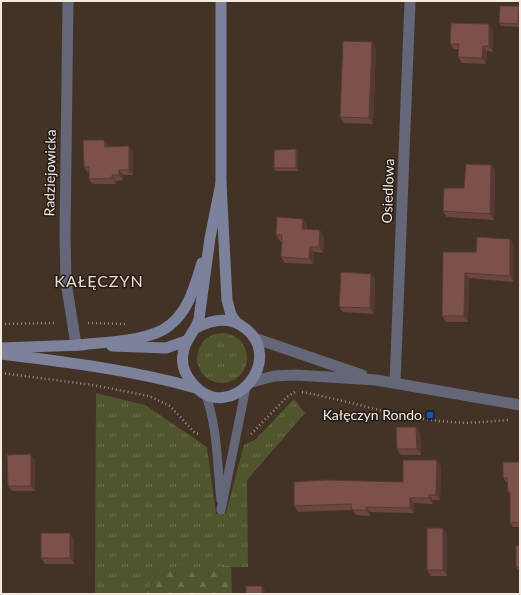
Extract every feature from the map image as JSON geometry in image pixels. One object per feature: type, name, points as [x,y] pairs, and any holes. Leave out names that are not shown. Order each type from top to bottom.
[{"type":"main road","points":[[1,354],[76,364],[156,378],[213,396],[231,396],[249,385],[257,372],[260,361],[259,349],[254,338],[236,322],[231,315],[227,300],[220,183],[221,1]]},
{"type":"main road","points":[[200,391],[188,378],[183,367],[183,354],[186,341],[196,328],[203,295],[210,238],[220,183]]},
{"type":"main road","points":[[76,345],[146,336],[169,326],[181,313],[192,295],[210,238]]},
{"type":"main road","points":[[196,328],[209,322],[222,320],[236,322]]},
{"type":"main road","points":[[1,348],[76,345],[166,348],[186,341]]},
{"type":"street","name":"Radziejowicka","points":[[68,1],[65,241],[66,282],[74,322],[76,345]]},
{"type":"street","name":"Osiedlowa","points":[[395,383],[410,1]]},
{"type":"street","points":[[254,338],[376,380]]},
{"type":"street","points":[[249,385],[274,376],[376,380],[520,405]]},
{"type":"lane","points":[[200,391],[210,408],[215,438],[221,510],[249,385]]},
{"type":"path","points":[[1,324],[74,322],[132,324]]},
{"type":"path","points":[[1,372],[93,385],[149,396],[170,406],[195,433],[215,438]]},
{"type":"path","points":[[236,438],[246,438],[287,397],[297,391],[340,399],[376,409],[446,422],[512,420]]},
{"type":"green space","points":[[227,333],[232,334],[240,340],[246,348],[246,368],[240,376],[232,382],[217,383],[212,382],[204,376],[198,368],[197,353],[198,348],[204,340],[212,334]]},
{"type":"green space","points":[[96,393],[145,405],[207,447],[216,514],[226,513],[244,445],[256,439],[294,399],[305,413],[247,480],[248,567],[160,568],[146,594],[95,594]]},
{"type":"green space","points":[[231,566],[232,594],[146,594],[160,568]]},
{"type":"building","points":[[500,6],[519,6],[518,24],[499,23]]},
{"type":"building","points":[[451,23],[489,24],[489,46],[483,46],[482,58],[458,57],[459,44],[450,44]]},
{"type":"building","points":[[343,41],[372,42],[369,118],[340,117]]},
{"type":"building","points":[[83,140],[104,140],[105,147],[129,146],[129,170],[119,170],[119,175],[112,175],[112,178],[89,179],[89,167],[84,167]]},
{"type":"building","points":[[296,149],[296,168],[274,168],[274,150]]},
{"type":"building","points":[[466,164],[491,165],[490,214],[443,211],[444,188],[464,188]]},
{"type":"building","points":[[277,217],[303,219],[302,229],[320,230],[319,247],[310,247],[309,259],[281,257],[282,235],[276,235]]},
{"type":"building","points":[[477,237],[510,239],[510,276],[465,273],[464,316],[442,316],[443,252],[476,252]]},
{"type":"building","points":[[341,272],[371,274],[370,308],[339,307]]},
{"type":"building","points":[[396,427],[416,427],[417,449],[397,449]]},
{"type":"building","points":[[31,454],[31,486],[8,486],[7,455]]},
{"type":"building","points":[[403,460],[437,460],[436,495],[429,495],[429,498],[410,498],[410,508],[366,507],[366,510],[352,510],[351,504],[294,506],[294,482],[325,480],[403,482]]},
{"type":"building","points":[[503,462],[520,462],[520,522],[510,523],[510,492],[508,492],[507,478],[503,478]]},
{"type":"building","points":[[427,528],[443,528],[443,570],[427,570]]},
{"type":"building","points":[[41,533],[70,533],[70,558],[41,558]]},
{"type":"building","points":[[520,545],[520,567],[516,567],[516,546]]},
{"type":"building","points":[[246,586],[262,586],[262,594],[246,594]]},
{"type":"building","points":[[33,593],[33,594],[18,594]]},
{"type":"place","name":"Kałęczyn Rondo","points":[[430,415]]},
{"type":"district","name":"KAŁĘCZYN","points":[[99,281]]}]
